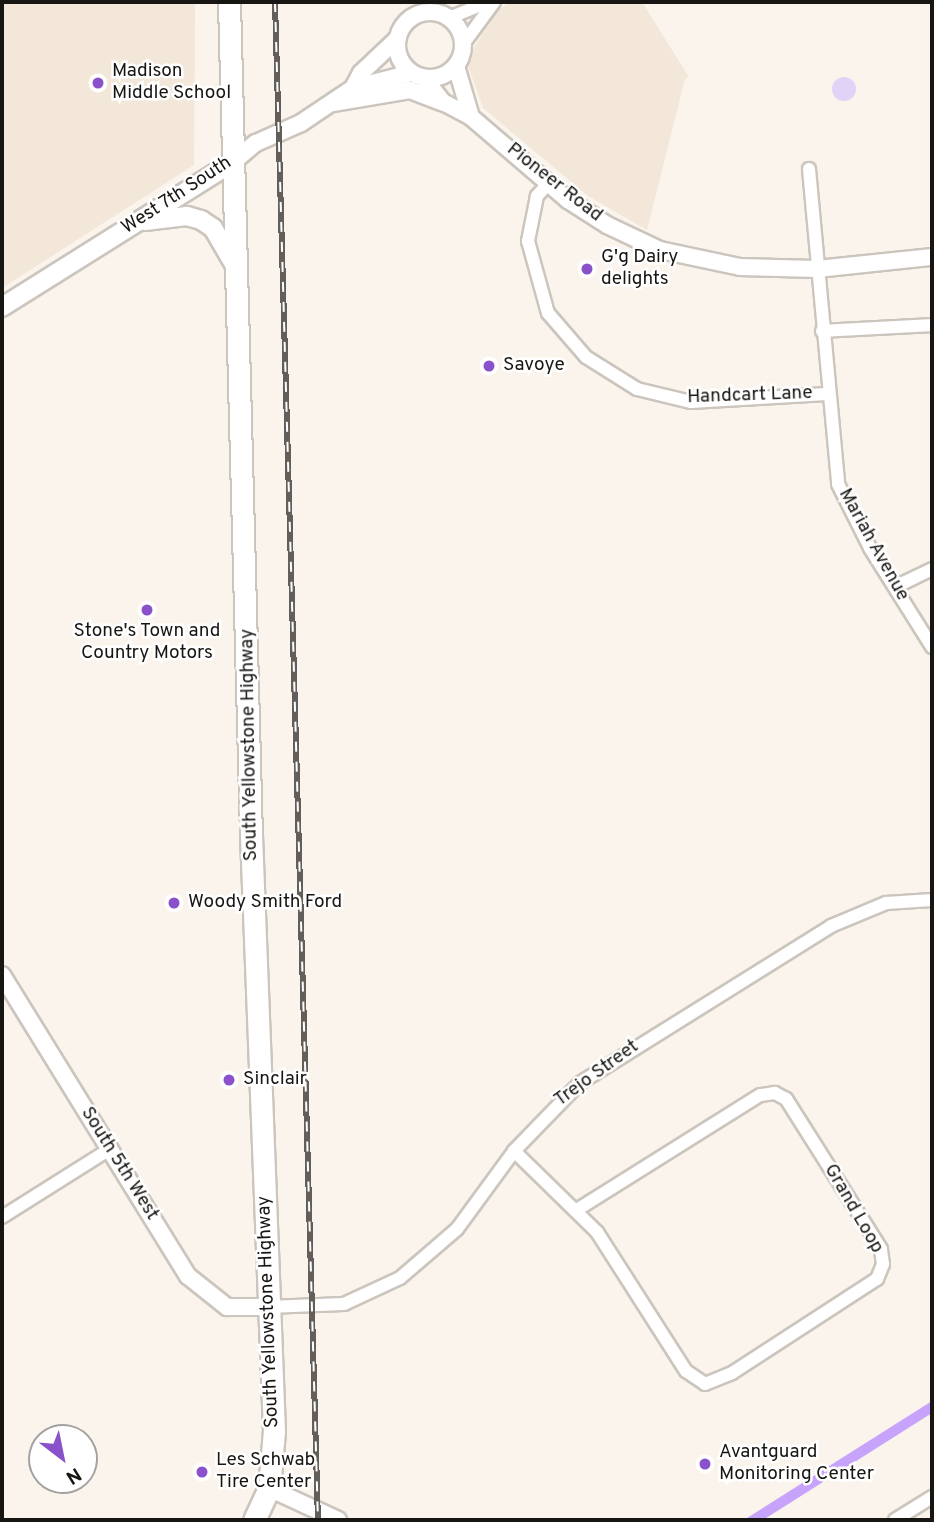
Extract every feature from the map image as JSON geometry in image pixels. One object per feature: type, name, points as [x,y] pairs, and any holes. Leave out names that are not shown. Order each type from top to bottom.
[{"type":"main road","name":"South Yellowstone Highway","points":[[229,2],[267,1307],[274,1432],[269,1488]]},
{"type":"main road","name":"West 7th South","points":[[2,307],[233,162]]},
{"type":"main road","points":[[138,222],[187,216],[201,219],[213,228],[237,269]]},
{"type":"main road","points":[[254,1520],[269,1488]]},
{"type":"street","points":[[449,18],[488,2]]},
{"type":"street","points":[[464,43],[449,18],[437,12],[414,16],[398,38],[398,55],[417,76],[442,77],[456,66],[464,43],[494,2]]},
{"type":"street","name":"West 7th South","points":[[353,88],[360,74],[398,38]]},
{"type":"street","points":[[456,66],[471,117]]},
{"type":"street","name":"West 7th South","points":[[233,162],[256,143],[333,103],[353,88],[417,76]]},
{"type":"street","name":"Pioneer Road","points":[[417,76],[443,102],[471,117],[549,183],[607,225],[660,250],[740,267],[817,269],[932,257]]},
{"type":"street","points":[[333,103],[365,101],[381,93],[410,90],[443,102]]},
{"type":"street","name":"Mariah Avenue","points":[[809,169],[832,451],[843,499],[932,647]]},
{"type":"street","name":"Handcart Lane","points":[[549,183],[537,196],[528,241],[548,313],[586,357],[636,389],[691,402],[827,394]]},
{"type":"street","points":[[822,331],[932,325]]},
{"type":"street","points":[[895,587],[932,569]]},
{"type":"street","name":"Trejo Street","points":[[267,1307],[345,1304],[400,1278],[457,1229],[514,1151],[580,1083],[820,932],[886,903],[932,900]]},
{"type":"street","name":"South 5th West","points":[[2,975],[199,1290],[227,1307],[267,1307]]},
{"type":"street","name":"Grand Loop","points":[[514,1151],[597,1231],[686,1371],[705,1384],[732,1373],[877,1279],[883,1264],[881,1249],[786,1099],[775,1093],[760,1095],[577,1210]]},
{"type":"street","points":[[2,1217],[110,1149]]},
{"type":"street","points":[[269,1488],[338,1520]]},
{"type":"street","points":[[895,1520],[932,1497]]},
{"type":"shaded area","name":"Madison Middle School","points":[[2,2],[195,2],[194,165],[2,288]]},
{"type":"shaded area","points":[[510,2],[642,2],[689,77],[685,79],[647,230],[588,196],[483,108],[466,60],[497,11]]},
{"type":"shaded area","points":[[844,77],[853,80],[856,89],[853,98],[844,101],[835,98],[832,89],[835,80]]},
{"type":"shaded area","points":[[932,1401],[932,1413],[763,1520],[744,1520]]},
{"type":"railway","points":[[275,2],[318,1520]]},
{"type":"place","name":"Madison Middle School","points":[[98,83]]},
{"type":"place","name":"G'g Dairy delights","points":[[587,269]]},
{"type":"place","name":"Savoye","points":[[489,366]]},
{"type":"place","name":"Stone's Town and Country Motors","points":[[147,610]]},
{"type":"place","name":"Woody Smith Ford","points":[[174,903]]},
{"type":"place","name":"Sinclair","points":[[229,1080]]},
{"type":"place","name":"Avantguard Monitoring Center","points":[[705,1464]]},
{"type":"place","name":"Les Schwab Tire Center","points":[[202,1472]]}]
